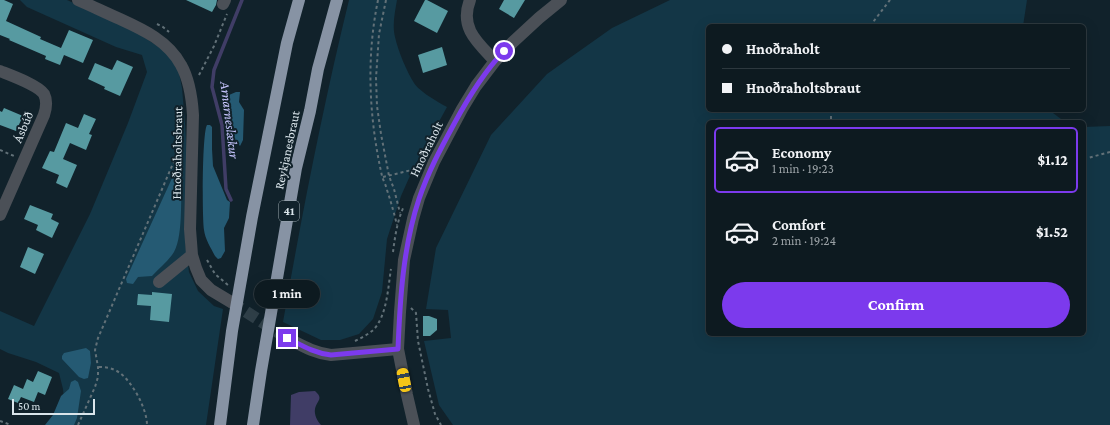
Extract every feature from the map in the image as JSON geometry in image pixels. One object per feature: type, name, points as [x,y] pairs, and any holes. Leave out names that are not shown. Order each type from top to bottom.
[{"type":"highway","name":"Reykjanesbraut","points":[[220,425],[232,331],[252,217],[287,43],[299,0]]},
{"type":"highway","name":"Reykjanesbraut","points":[[253,425],[296,168],[310,111],[318,69],[337,0]]},
{"type":"street","name":"Hnoðraholtsbraut","points":[[78,0],[150,33],[169,48],[181,65],[188,84],[193,115],[190,229],[192,255],[201,280],[211,290],[231,302]]},
{"type":"street","points":[[470,0],[467,8],[469,29],[477,42],[495,60]]},
{"type":"street","name":"Hnoðraholt","points":[[414,425],[398,349],[404,260],[419,198],[434,162],[476,86],[495,60],[539,18],[561,0]]},
{"type":"street","name":"Ásbúð","points":[[0,70],[33,85],[42,92],[46,104],[44,115],[0,215]]},
{"type":"street","points":[[159,282],[192,255]]},
{"type":"street","points":[[287,338],[321,354],[331,355],[398,349]]},
{"type":"path","points":[[378,0],[370,79],[371,109],[382,177],[393,209],[397,227]]},
{"type":"path","points":[[386,0],[379,34],[376,78],[377,106],[389,176],[400,214]]},
{"type":"path","points":[[872,24],[890,0]]},
{"type":"path","points":[[199,75],[214,46],[226,6]]},
{"type":"path","points":[[0,150],[24,161]]},
{"type":"path","points":[[78,425],[98,377],[96,350],[98,338],[178,152]]},
{"type":"path","points":[[1086,158],[1110,152]]},
{"type":"path","points":[[382,177],[422,167]]},
{"type":"path","points":[[205,257],[215,274],[231,287]]},
{"type":"path","points":[[418,341],[428,389],[435,414],[441,425]]},
{"type":"path","points":[[98,367],[107,367],[120,373],[132,386],[142,403],[147,418],[147,425]]},
{"type":"path","points":[[0,420],[11,425]]},
{"type":"shaded area","points":[[20,0],[67,0],[135,31],[166,52],[178,68],[182,88],[187,154],[185,242],[189,272],[198,291],[214,306],[223,309],[206,425],[62,425],[65,412],[63,389],[59,373],[36,362],[0,349],[0,311],[34,326],[90,214],[128,123],[147,72],[142,55],[116,47],[27,7]]},
{"type":"shaded area","points":[[349,0],[397,0],[394,18],[394,32],[398,49],[411,78],[420,90],[447,107],[413,169],[401,196],[387,239],[382,292],[373,319],[359,334],[340,340],[321,340],[283,322],[313,160]]},
{"type":"shaded area","points":[[670,0],[1027,0],[1023,24],[706,24],[706,112],[1052,112],[1062,120],[706,120],[706,336],[1086,336],[1086,127],[1110,126],[1110,425],[453,425],[439,405],[424,341],[451,338],[448,310],[426,309],[436,248],[491,135],[547,74],[612,28]]},
{"type":"shaded area","points":[[240,92],[239,102],[244,110],[243,140],[240,146],[230,130],[231,121],[226,116],[226,103],[229,95]]},
{"type":"shaded area","points":[[207,125],[212,127],[213,166],[227,200],[230,202],[229,218],[224,228],[225,251],[221,258],[218,259],[207,240],[203,222],[203,159],[205,131]]},
{"type":"shaded area","points":[[177,173],[181,174],[182,178],[181,218],[176,248],[170,258],[152,276],[138,277],[133,284],[127,283],[126,279],[173,176]]},
{"type":"shaded area","points":[[86,348],[90,351],[91,363],[88,378],[84,379],[79,377],[62,359],[62,356],[64,353]]},
{"type":"shaded area","points":[[75,380],[78,382],[81,391],[77,418],[74,425],[45,425],[53,415],[61,396],[69,389],[71,382]]},
{"type":"shaded area","points":[[315,391],[319,396],[319,400],[315,413],[321,425],[290,425],[291,395],[299,392]]},
{"type":"building","points":[[0,0],[13,4],[6,21],[41,37],[40,39],[61,48],[69,30],[93,40],[83,63],[64,55],[60,65],[45,59],[46,56],[0,35]]},
{"type":"building","points":[[186,0],[217,0],[212,12]]},
{"type":"building","points":[[425,0],[448,11],[437,33],[414,21]]},
{"type":"building","points":[[504,0],[525,0],[514,18],[499,9]]},
{"type":"building","points":[[442,47],[447,65],[423,73],[418,55]]},
{"type":"building","points":[[117,60],[133,67],[120,96],[104,89],[105,87],[88,79],[95,63],[112,70]]},
{"type":"building","points":[[4,108],[23,116],[16,131],[0,125],[0,111],[2,112]]},
{"type":"building","points":[[84,114],[96,119],[89,134],[92,135],[86,150],[70,143],[63,159],[77,165],[67,188],[56,183],[59,175],[42,168],[50,151],[54,152],[66,123],[78,128]]},
{"type":"building","points":[[30,205],[53,214],[51,219],[59,223],[52,238],[36,230],[38,225],[24,219]]},
{"type":"building","points":[[28,247],[44,254],[35,274],[20,267]]},
{"type":"building","points":[[152,292],[172,294],[169,322],[150,320],[151,306],[137,305],[138,294],[152,295]]},
{"type":"building","points":[[423,316],[429,316],[437,319],[437,330],[430,336],[423,336]]},
{"type":"building","points":[[38,371],[52,377],[45,395],[38,392],[34,402],[21,397],[18,403],[8,399],[14,385],[23,389],[27,379],[33,382]]},
{"type":"waterway","name":"Arnarneslækur","points":[[231,200],[226,189],[222,125],[212,87],[214,70],[242,0]]},
{"type":"tunnel","points":[[231,302],[287,338]]},
{"type":"route","points":[[287,338],[321,354],[331,355],[398,349],[404,260],[419,198],[434,162],[462,109],[476,86],[495,60],[504,51]]}]
